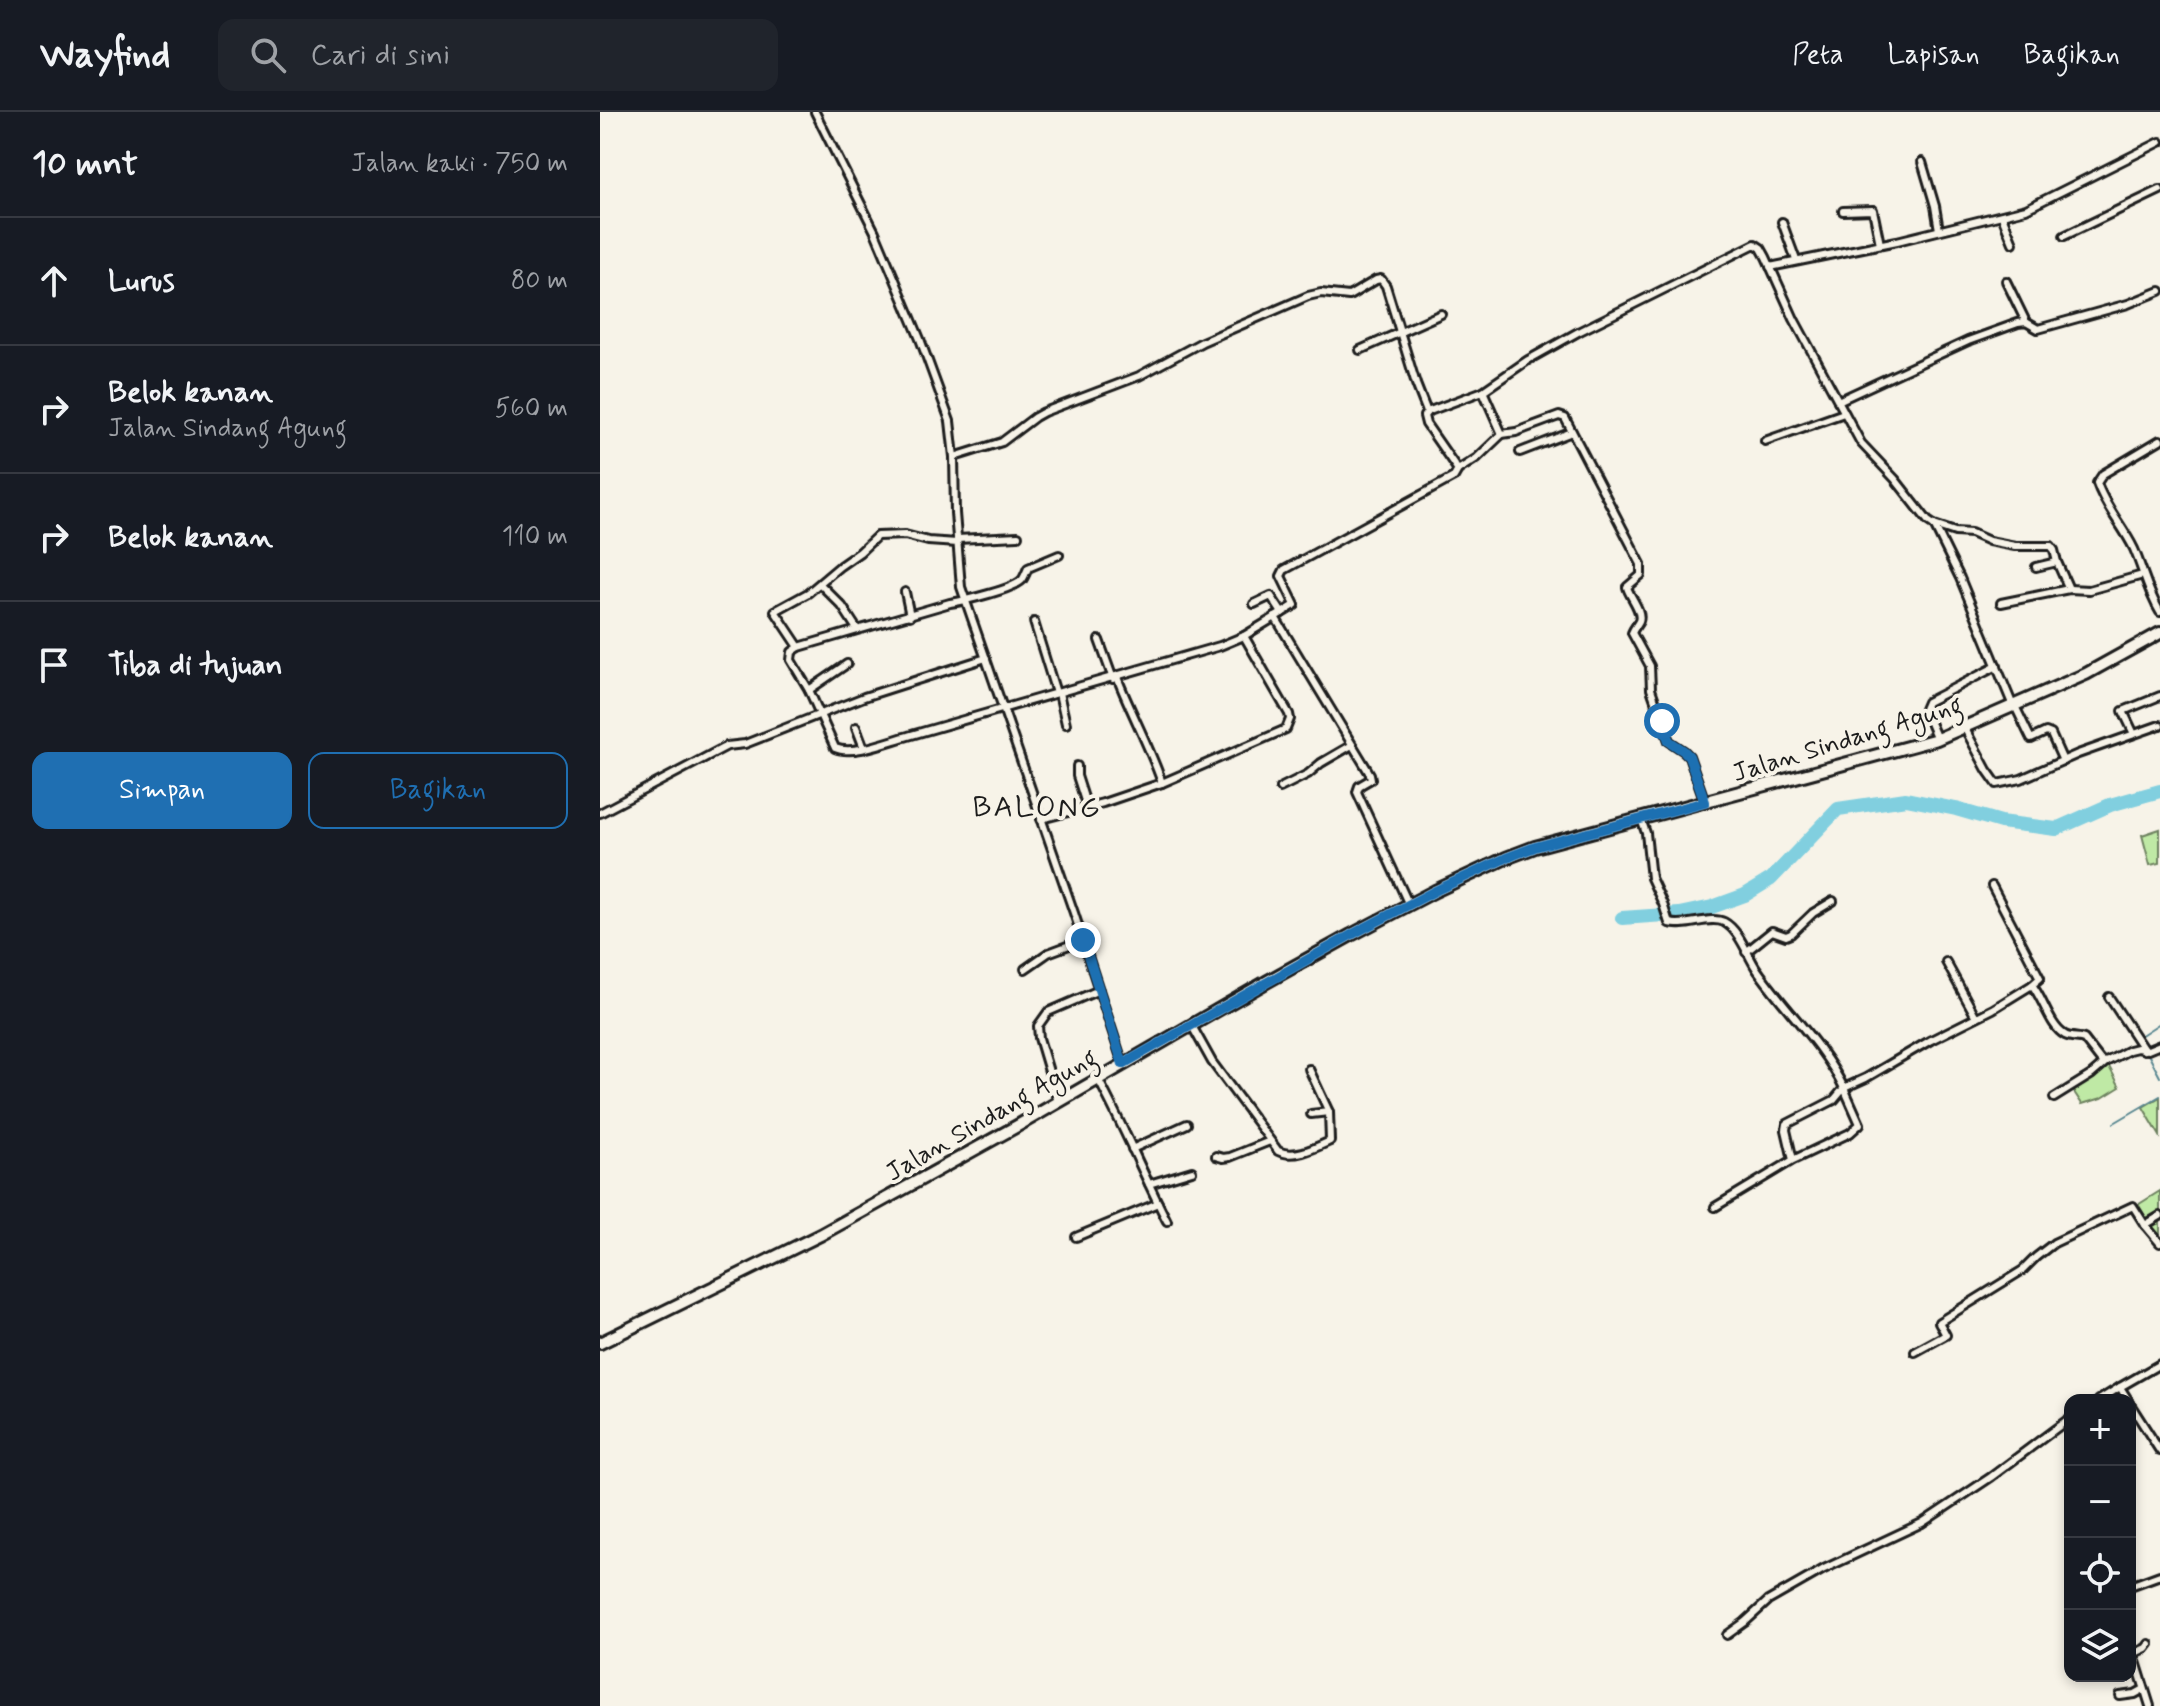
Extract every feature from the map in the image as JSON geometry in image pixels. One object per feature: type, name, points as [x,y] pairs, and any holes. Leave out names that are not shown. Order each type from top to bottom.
[{"type":"main road","name":"Jalan Sindang Agung","points":[[600,1343],[820,1235],[1282,973],[1409,905],[1521,852],[1937,739],[2086,674],[2160,633]]},
{"type":"street","points":[[815,112],[868,218],[920,339],[950,421],[959,576],[965,601],[1123,1064]]},
{"type":"street","points":[[1770,267],[2002,216],[2041,203],[2160,142]]},
{"type":"street","points":[[1922,162],[1939,230]]},
{"type":"street","points":[[2064,236],[2160,190]]},
{"type":"street","points":[[1843,211],[1873,210],[1880,244]]},
{"type":"street","points":[[2002,216],[2013,243]]},
{"type":"street","points":[[1782,222],[1796,260]]},
{"type":"street","points":[[1458,470],[1426,424],[1424,416],[1427,412],[1483,391],[1528,360],[1580,331],[1755,244],[1761,248],[1794,319],[1861,443],[1889,472],[1923,516],[1934,525],[1955,532],[1971,533],[1983,540],[2015,546],[2048,545],[2054,550],[2069,589]]},
{"type":"street","points":[[954,457],[1002,442],[1044,412],[1139,376],[1202,342],[1315,294],[1349,296],[1381,279],[1402,332],[1427,412]]},
{"type":"street","points":[[2006,281],[2026,322],[2038,329],[2128,304],[2160,291]]},
{"type":"street","points":[[1360,350],[1441,314]]},
{"type":"street","points":[[1838,401],[1968,341],[2026,322]]},
{"type":"street","points":[[1483,391],[1502,434]]},
{"type":"street","points":[[1765,441],[1844,413]]},
{"type":"street","points":[[1059,555],[1028,568],[1020,582],[965,601],[857,629],[799,647],[791,653],[791,660],[837,750],[864,748],[1115,678],[1213,649],[1244,636],[1295,603],[1281,576],[1284,570],[1454,477],[1458,470],[1477,458],[1502,434],[1561,416],[1565,418],[1641,564],[1641,575],[1627,587],[1640,614],[1632,633],[1650,666],[1651,689],[1669,741],[1689,756],[1705,802]]},
{"type":"street","points":[[1520,452],[1572,432]]},
{"type":"street","points":[[2160,440],[2103,474],[2097,483],[2133,547],[2151,597],[2160,612]]},
{"type":"street","points":[[1934,525],[2031,739],[2046,732],[2051,734],[2063,761]]},
{"type":"street","points":[[799,647],[775,611],[803,597],[877,536],[905,535],[928,541],[957,541],[1018,536]]},
{"type":"street","points":[[2036,567],[2057,562]]},
{"type":"street","points":[[2001,603],[2069,589],[2089,590],[2143,575]]},
{"type":"street","points":[[820,584],[842,606],[857,629]]},
{"type":"street","points":[[905,592],[910,616]]},
{"type":"street","points":[[1254,604],[1271,595],[1278,615],[1371,777],[1359,786],[1357,792],[1409,905]]},
{"type":"street","points":[[1034,622],[1066,724]]},
{"type":"street","points":[[1041,819],[1162,783],[1282,732],[1289,725],[1289,714],[1244,636]]},
{"type":"street","points":[[1099,640],[1162,783]]},
{"type":"street","points":[[600,813],[727,746],[745,744],[864,697],[986,658]]},
{"type":"street","points":[[809,690],[847,664]]},
{"type":"street","points":[[1937,739],[1924,709],[1927,702],[1997,666]]},
{"type":"street","points":[[2134,734],[2123,711],[2160,696]]},
{"type":"street","points":[[1964,727],[1997,784],[2021,779],[2160,725]]},
{"type":"street","points":[[856,727],[864,748]]},
{"type":"street","points":[[1280,788],[1352,745]]},
{"type":"street","points":[[1077,766],[1087,807]]},
{"type":"street","points":[[1641,819],[1646,833],[1651,878],[1669,923],[1681,925],[1722,921],[1731,928],[1764,978],[1825,1056],[1860,1124],[1850,1133],[1793,1160],[1715,1207]]},
{"type":"street","points":[[1793,1160],[1787,1124],[1834,1100],[1844,1088],[1976,1017],[2040,978],[1992,886]]},
{"type":"street","points":[[1746,952],[1772,931],[1786,936],[1791,934],[1813,913],[1833,901]]},
{"type":"street","points":[[1025,969],[1048,953],[1083,940]]},
{"type":"street","points":[[1946,962],[1976,1017]]},
{"type":"street","points":[[2032,985],[2061,1031],[2065,1035],[2084,1039],[2099,1059],[2106,1062]]},
{"type":"street","points":[[1058,1102],[1039,1038],[1040,1022],[1053,1009],[1099,990]]},
{"type":"street","points":[[2109,997],[2144,1050]]},
{"type":"street","points":[[1192,1026],[1212,1062],[1278,1151],[1289,1154],[1313,1149],[1330,1141],[1329,1112],[1309,1069]]},
{"type":"street","points":[[2054,1098],[2129,1050],[2148,1050],[2160,1045]]},
{"type":"street","points":[[1098,1079],[1124,1127],[1167,1221]]},
{"type":"street","points":[[1311,1114],[1329,1112]]},
{"type":"street","points":[[1132,1149],[1187,1124]]},
{"type":"street","points":[[1216,1156],[1230,1157],[1270,1141]]},
{"type":"street","points":[[1149,1184],[1192,1171]]},
{"type":"street","points":[[1076,1237],[1158,1203]]},
{"type":"street","points":[[1915,1352],[1946,1335],[1939,1322],[2023,1270],[2064,1237],[2133,1206],[2160,1243]]},
{"type":"street","points":[[2145,1225],[2160,1216]]},
{"type":"street","points":[[2109,1394],[2160,1364]]},
{"type":"street","points":[[2120,1387],[2124,1394]]},
{"type":"street","points":[[2136,1413],[2160,1451]]},
{"type":"street","points":[[1727,1635],[1768,1601],[1813,1575],[1922,1523],[2064,1422]]},
{"type":"street","points":[[2136,1584],[2160,1575]]},
{"type":"street","points":[[2149,1644],[2134,1655],[2150,1706]]},
{"type":"street","points":[[2120,1696],[2144,1689]]},
{"type":"green space","points":[[2160,829],[2160,863],[2150,865],[2142,835]]},
{"type":"green space","points":[[2107,1063],[2120,1087],[2102,1098],[2082,1104],[2072,1089]]},
{"type":"green space","points":[[2160,1097],[2160,1136],[2143,1107]]},
{"type":"green space","points":[[2160,1191],[2160,1241],[2136,1206]]},
{"type":"waterway","points":[[1622,918],[1679,914],[1712,907],[1745,895],[1771,879],[1838,809],[1906,799],[2001,822],[2056,829],[2110,805],[2160,791]]},
{"type":"waterway","points":[[2139,1039],[2160,1023]]},
{"type":"waterway","points":[[2148,1054],[2160,1077]]},
{"type":"waterway","points":[[2114,1123],[2160,1096]]},
{"type":"waterway","points":[[2123,1382],[2160,1361]]},
{"type":"district","name":"BALONG","points":[[1037,806]]},
{"type":"route","points":[[1083,940],[1123,1064],[1351,935],[1506,858],[1535,847],[1705,802],[1692,762],[1680,747],[1671,744],[1662,721]]}]
